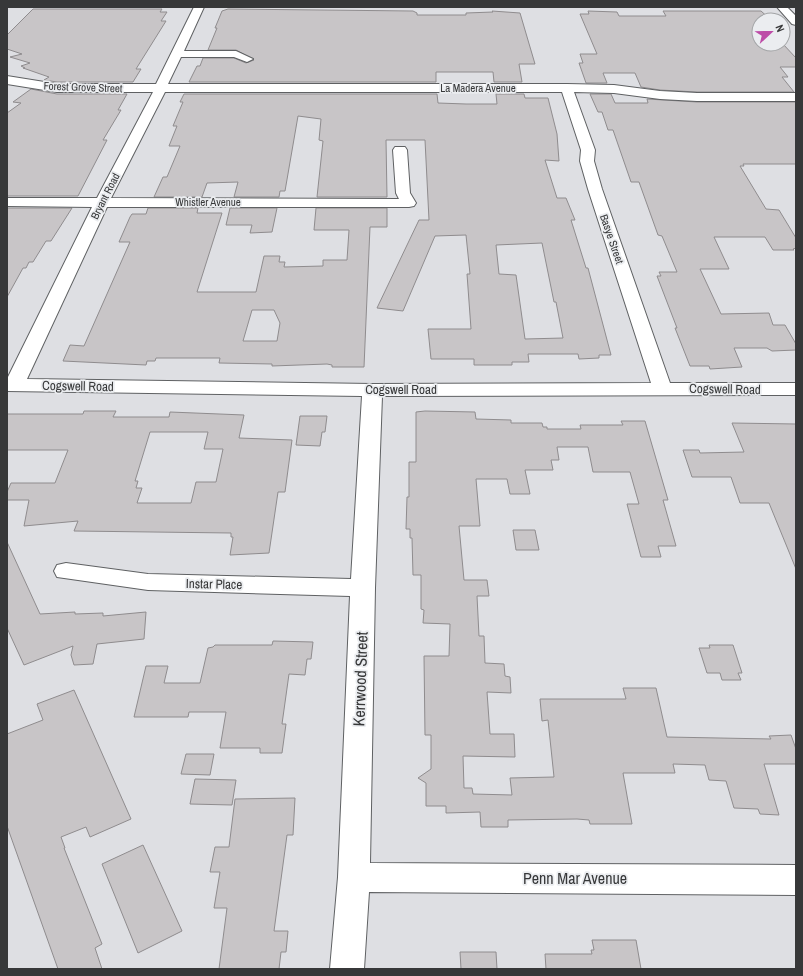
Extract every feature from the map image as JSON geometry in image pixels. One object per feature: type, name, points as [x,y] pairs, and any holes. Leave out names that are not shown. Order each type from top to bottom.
[{"type":"street","name":"Bryant Road","points":[[11,386],[199,7]]},
{"type":"street","points":[[777,7],[796,8]]},
{"type":"street","points":[[782,7],[796,22]]},
{"type":"street","points":[[176,54],[236,54],[247,59]]},
{"type":"street","name":"Forest Grove Street","points":[[7,80],[58,88],[160,88]]},
{"type":"street","name":"La Madera Avenue","points":[[160,88],[567,88],[614,89],[660,95],[697,97],[796,97]]},
{"type":"street","name":"Basye Street","points":[[567,88],[588,150],[587,161],[595,189],[662,388]]},
{"type":"street","name":"Whistler Avenue","points":[[7,202],[409,203],[403,193],[400,150]]},
{"type":"street","name":"Cogswell Road","points":[[11,386],[372,390],[662,388],[796,389]]},
{"type":"street","name":"Kerrwood Street","points":[[347,969],[354,877],[363,588],[372,390]]},
{"type":"street","name":"Instar Place","points":[[66,571],[148,582],[363,588]]},
{"type":"street","name":"Penn Mar Avenue","points":[[354,877],[796,880]]},
{"type":"building","points":[[33,9],[162,9],[160,12],[167,12],[161,21],[166,21],[136,69],[141,69],[133,82],[57,82],[44,80],[49,77],[23,68],[25,68],[21,66],[30,63],[10,57],[22,54],[7,49],[7,35]]},
{"type":"building","points":[[228,9],[413,11],[417,13],[417,15],[466,15],[466,13],[493,12],[492,11],[520,13],[535,64],[519,64],[522,82],[494,82],[493,72],[436,72],[436,82],[189,82],[197,66],[200,66],[203,58],[234,58],[246,63],[254,60],[236,50],[208,50],[222,11]]},
{"type":"building","points":[[588,11],[617,12],[619,16],[666,16],[663,11],[761,11],[762,12],[751,12],[751,52],[790,52],[796,58],[796,67],[780,67],[788,77],[782,77],[794,92],[697,92],[660,90],[641,87],[635,73],[603,73],[607,83],[586,83],[579,63],[583,63],[580,54],[597,54],[580,14],[589,14]]},
{"type":"building","points":[[31,89],[57,94],[127,94],[118,110],[121,110],[103,140],[107,140],[78,196],[7,196],[7,113],[21,103],[13,102]]},
{"type":"building","points":[[184,94],[437,94],[438,103],[466,104],[497,104],[496,94],[524,94],[525,98],[548,98],[557,134],[559,161],[545,160],[557,198],[566,198],[575,220],[571,220],[586,268],[588,268],[611,355],[599,355],[599,358],[579,359],[578,354],[528,354],[529,362],[512,362],[512,365],[474,365],[474,359],[431,359],[428,329],[471,329],[467,274],[470,274],[466,235],[435,236],[403,311],[377,308],[419,220],[429,220],[425,140],[386,140],[387,197],[317,197],[323,141],[319,140],[321,119],[298,116],[285,191],[280,191],[279,197],[234,197],[238,182],[207,183],[202,197],[154,197],[163,177],[167,177],[180,146],[169,146],[177,126],[173,126],[183,102],[180,102]],"holes":[[[542,243],[554,302],[556,302],[563,338],[525,339],[516,275],[499,274],[496,245]]]},
{"type":"building","points":[[590,94],[611,94],[615,103],[648,103],[647,99],[697,102],[796,102],[796,164],[743,164],[744,166],[740,166],[766,209],[779,210],[796,238],[796,248],[793,249],[794,250],[773,250],[765,237],[714,237],[729,269],[700,269],[721,314],[769,313],[773,325],[785,325],[796,344],[796,350],[772,351],[767,348],[734,348],[742,367],[710,369],[709,366],[690,366],[657,276],[661,276],[659,272],[677,272],[662,236],[658,235],[639,182],[631,182],[613,130],[608,130],[602,112],[598,112]]},
{"type":"building","points":[[7,208],[72,208],[51,241],[46,241],[33,262],[29,262],[26,268],[23,268],[7,297]]},
{"type":"building","points":[[148,208],[198,208],[197,213],[222,213],[197,292],[256,292],[264,256],[280,256],[279,262],[285,262],[284,267],[323,266],[323,260],[347,260],[349,230],[314,230],[316,208],[387,208],[387,227],[370,227],[364,367],[332,367],[332,365],[327,364],[272,366],[272,364],[219,363],[220,358],[156,358],[155,361],[147,361],[146,365],[63,361],[70,345],[84,346],[130,242],[119,242],[130,217],[132,214],[146,214]],"holes":[[[252,310],[274,310],[280,323],[277,341],[243,341]]]},
{"type":"building","points":[[230,208],[277,208],[272,232],[250,233],[252,225],[226,225]]},
{"type":"building","points":[[84,411],[116,411],[113,417],[169,417],[170,412],[244,415],[239,438],[292,440],[285,492],[278,492],[269,553],[230,555],[233,537],[231,537],[231,533],[74,531],[78,521],[24,526],[29,500],[7,500],[7,492],[11,483],[55,483],[68,450],[7,450],[7,414],[83,414]],"holes":[[[150,432],[208,432],[204,449],[223,449],[216,482],[196,482],[191,503],[137,503],[142,488],[136,488],[138,481],[135,481]]]},
{"type":"building","points":[[416,412],[475,412],[476,419],[511,420],[511,423],[542,423],[543,427],[547,427],[547,429],[581,429],[580,425],[623,425],[621,421],[645,421],[668,500],[663,500],[676,546],[658,546],[661,557],[641,557],[627,504],[639,504],[630,472],[593,472],[588,447],[557,447],[559,460],[551,460],[553,470],[525,470],[530,494],[510,494],[507,479],[476,479],[480,526],[459,526],[464,580],[487,580],[489,596],[477,596],[479,636],[484,636],[485,663],[504,664],[505,676],[510,677],[511,693],[487,692],[490,734],[514,734],[515,757],[463,756],[464,788],[472,788],[473,794],[512,795],[510,778],[554,777],[548,720],[542,721],[540,699],[626,699],[623,688],[656,688],[667,737],[771,739],[769,736],[791,735],[796,749],[796,764],[764,764],[779,815],[760,814],[758,809],[734,808],[726,781],[709,780],[705,765],[673,764],[675,773],[623,773],[632,824],[590,824],[589,820],[577,819],[508,820],[508,827],[481,827],[480,812],[446,813],[446,806],[426,806],[426,783],[418,778],[431,769],[431,735],[425,735],[424,656],[449,656],[450,624],[423,623],[424,610],[421,609],[421,575],[413,575],[412,538],[410,538],[410,529],[406,529],[407,497],[409,497],[409,462],[416,462]]},
{"type":"building","points":[[300,416],[327,416],[325,432],[322,432],[320,446],[296,445]]},
{"type":"building","points":[[732,423],[796,424],[796,569],[769,503],[740,503],[731,477],[692,477],[683,450],[699,450],[700,453],[744,452]]},
{"type":"building","points":[[513,530],[535,530],[539,550],[516,550]]},
{"type":"building","points":[[7,542],[40,614],[75,612],[75,614],[103,613],[103,616],[146,612],[144,639],[97,644],[93,664],[74,665],[71,655],[73,646],[24,665],[7,628]]},
{"type":"building","points":[[273,641],[313,642],[311,659],[307,659],[305,675],[289,674],[282,724],[286,724],[282,753],[260,753],[260,748],[220,748],[226,712],[189,712],[188,717],[134,717],[146,666],[168,666],[164,683],[200,683],[208,648],[215,645],[272,645]]},
{"type":"building","points":[[709,645],[733,645],[742,673],[738,673],[741,680],[722,680],[720,673],[707,673],[699,648],[710,648]]},
{"type":"building","points":[[74,690],[131,819],[90,837],[86,827],[61,837],[102,944],[95,948],[102,969],[58,969],[7,826],[7,734],[43,720],[37,704]]},
{"type":"building","points":[[186,754],[214,754],[210,775],[181,774]]},
{"type":"building","points":[[195,779],[236,780],[232,805],[190,804]]},
{"type":"building","points":[[295,798],[293,835],[287,835],[274,931],[288,931],[286,952],[281,952],[279,969],[219,969],[227,908],[214,908],[220,872],[210,872],[215,847],[229,847],[235,799]]},
{"type":"building","points":[[143,845],[182,931],[138,953],[102,864]]},
{"type":"building","points":[[592,940],[636,940],[641,969],[546,969],[545,954],[592,954],[591,950],[594,950]]},
{"type":"building","points":[[460,952],[496,952],[497,969],[461,969]]}]
